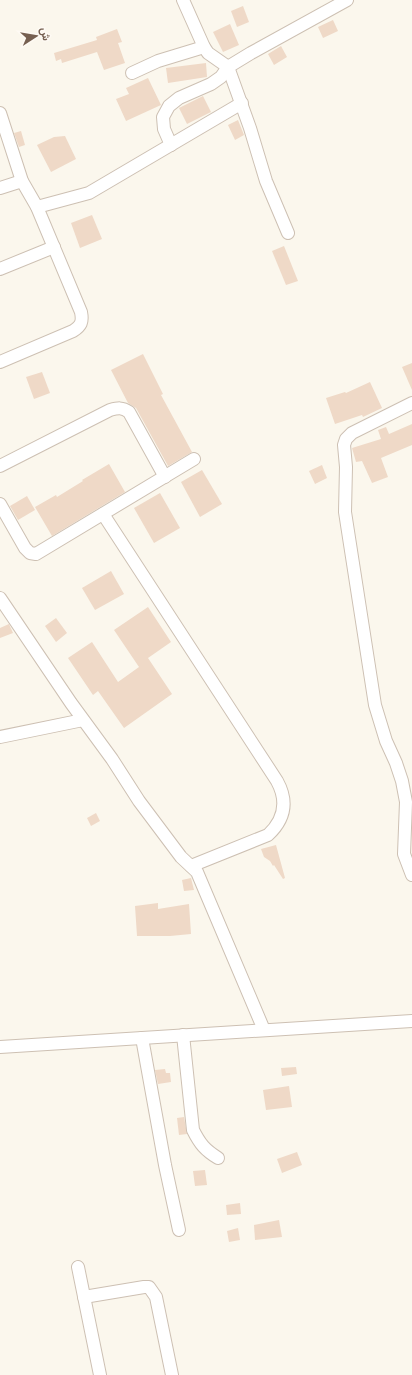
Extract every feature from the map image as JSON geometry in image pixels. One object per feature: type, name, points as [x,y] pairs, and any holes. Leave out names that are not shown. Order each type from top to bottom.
[{"type":"street","points":[[183,0],[204,47],[208,53],[228,68],[242,103],[266,181],[288,233]]},
{"type":"street","points":[[172,145],[164,129],[163,117],[169,106],[179,98],[211,84],[221,77],[228,68],[251,53],[347,0]]},
{"type":"street","points":[[132,73],[158,61],[204,47]]},
{"type":"street","points":[[37,208],[90,193],[242,103]]},
{"type":"street","points":[[0,113],[22,181],[37,208],[81,312],[82,318],[82,324],[79,328],[0,362]]},
{"type":"street","points":[[0,188],[22,181]]},
{"type":"street","points":[[0,269],[54,247]]},
{"type":"street","points":[[412,403],[352,433],[346,439],[344,445],[346,467],[345,512],[364,637],[375,705],[386,741],[402,781],[406,802],[404,854],[412,875]]},
{"type":"street","points":[[0,466],[110,410],[118,408],[129,412],[165,477]]},
{"type":"street","points":[[0,504],[25,548],[30,553],[36,554],[194,459]]},
{"type":"street","points":[[103,514],[277,781],[282,792],[284,805],[281,819],[277,827],[268,834],[191,866]]},
{"type":"street","points":[[0,598],[144,807],[181,857],[197,872],[264,1030]]},
{"type":"street","points":[[0,737],[83,720]]},
{"type":"street","points":[[0,1046],[412,1021]]},
{"type":"street","points":[[183,1035],[193,1130],[199,1142],[218,1158]]},
{"type":"street","points":[[142,1038],[165,1165],[179,1230]]},
{"type":"street","points":[[78,1266],[100,1375]]},
{"type":"street","points":[[84,1296],[149,1287],[156,1297],[172,1375]]},
{"type":"building","points":[[243,6],[249,22],[237,27],[231,11]]},
{"type":"building","points":[[333,20],[338,31],[323,38],[318,27]]},
{"type":"building","points":[[230,24],[239,45],[223,52],[213,32]]},
{"type":"building","points":[[117,29],[122,42],[118,43],[125,63],[104,70],[97,52],[62,63],[61,59],[56,61],[54,53],[97,40],[96,37]]},
{"type":"building","points":[[281,46],[287,57],[274,65],[268,54]]},
{"type":"building","points":[[206,63],[207,77],[168,83],[166,68]]},
{"type":"building","points":[[148,78],[161,105],[126,121],[116,99],[129,94],[126,88]]},
{"type":"building","points":[[203,96],[211,112],[187,124],[179,108]]},
{"type":"building","points":[[238,120],[244,135],[235,140],[228,125]]},
{"type":"building","points":[[21,131],[25,145],[19,147],[14,133]]},
{"type":"building","points":[[65,136],[76,159],[51,172],[37,145],[54,137]]},
{"type":"building","points":[[92,215],[102,239],[80,248],[71,223]]},
{"type":"building","points":[[284,246],[298,281],[286,285],[272,251]]},
{"type":"building","points":[[143,354],[163,394],[161,395],[192,452],[168,466],[136,408],[128,403],[111,370]]},
{"type":"building","points":[[412,363],[412,390],[402,367]]},
{"type":"building","points":[[42,372],[50,393],[34,399],[26,377]]},
{"type":"building","points":[[370,382],[382,408],[363,417],[362,415],[335,424],[326,398],[345,392],[346,393]]},
{"type":"building","points":[[412,424],[412,445],[381,458],[388,477],[372,483],[362,461],[356,462],[352,448],[381,439],[378,430],[386,427],[389,434]]},
{"type":"building","points":[[109,464],[125,492],[52,536],[35,507],[56,495],[57,497]]},
{"type":"building","points":[[322,465],[327,478],[315,484],[309,471]]},
{"type":"building","points":[[202,470],[222,504],[200,517],[181,482]]},
{"type":"building","points":[[160,493],[180,528],[154,543],[134,508]]},
{"type":"building","points":[[27,496],[35,510],[18,520],[10,506]]},
{"type":"building","points":[[111,571],[124,594],[95,610],[82,588]]},
{"type":"building","points":[[148,607],[171,642],[148,658],[172,694],[124,728],[98,691],[93,695],[68,658],[92,642],[118,682],[139,667],[114,630]]},
{"type":"building","points":[[56,618],[67,633],[56,642],[45,626]]},
{"type":"building","points":[[9,624],[13,633],[0,638],[0,628]]},
{"type":"building","points":[[96,813],[100,821],[91,826],[87,818]]},
{"type":"building","points":[[276,845],[285,878],[283,879],[274,865],[273,866],[270,861],[264,857],[261,849]]},
{"type":"building","points":[[191,878],[194,890],[184,891],[182,880]]},
{"type":"building","points":[[158,903],[158,909],[189,904],[191,934],[170,936],[137,936],[135,906]]},
{"type":"building","points":[[296,1067],[297,1074],[282,1076],[281,1068]]},
{"type":"building","points":[[165,1069],[166,1073],[170,1073],[171,1082],[158,1084],[155,1070]]},
{"type":"building","points":[[289,1086],[292,1107],[266,1110],[263,1090]]},
{"type":"building","points":[[184,1117],[187,1134],[179,1135],[177,1118]]},
{"type":"building","points":[[297,1152],[302,1165],[282,1173],[277,1159]]},
{"type":"building","points":[[205,1170],[207,1185],[195,1186],[193,1171]]},
{"type":"building","points":[[240,1203],[241,1214],[227,1215],[226,1205]]},
{"type":"building","points":[[279,1220],[282,1237],[255,1240],[254,1225]]},
{"type":"building","points":[[238,1228],[240,1240],[229,1242],[227,1231]]}]
